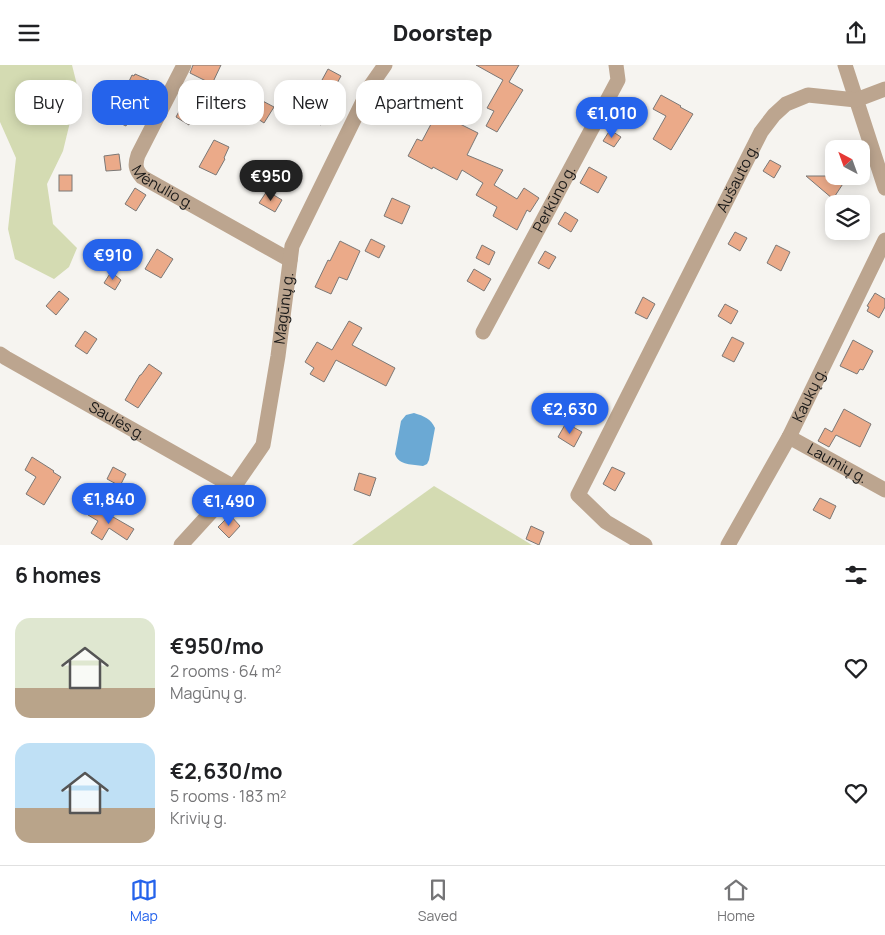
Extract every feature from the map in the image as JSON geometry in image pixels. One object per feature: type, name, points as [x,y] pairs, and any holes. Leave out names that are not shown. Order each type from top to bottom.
[{"type":"street","name":"Mėnulio g.","points":[[184,65],[138,155],[135,164],[137,171],[142,177],[290,260]]},
{"type":"street","name":"Magūnų g.","points":[[181,545],[234,487],[263,445],[278,356],[292,246],[371,85],[385,65]]},
{"type":"street","name":"Perkūno g.","points":[[483,332],[618,80],[616,65]]},
{"type":"street","points":[[845,65],[885,189]]},
{"type":"street","name":"Aušauto g.","points":[[645,545],[606,522],[578,495],[761,132],[786,104],[808,95],[856,100],[885,89]]},
{"type":"street","name":"Kaukų g.","points":[[728,545],[789,437],[885,240]]},
{"type":"street","name":"Saulės g.","points":[[0,354],[234,487]]},
{"type":"street","name":"Laumių g.","points":[[789,437],[885,490]]},
{"type":"green space","points":[[0,65],[72,65],[76,80],[15,80],[15,125],[69,125],[63,151],[47,184],[53,224],[77,248],[69,267],[54,279],[15,259],[8,229],[16,158],[0,122]]},
{"type":"green space","points":[[434,486],[532,545],[352,545]]},
{"type":"water","points":[[414,413],[427,418],[435,428],[429,460],[423,466],[403,463],[395,454],[401,421],[406,415]]},
{"type":"building","points":[[193,65],[221,65],[214,80],[204,80],[190,73]]},
{"type":"building","points":[[476,65],[519,65],[509,82],[523,90],[497,132],[486,126],[494,111],[487,108],[503,80]]},
{"type":"building","points":[[328,69],[341,76],[339,80],[322,80]]},
{"type":"building","points":[[135,74],[149,80],[130,80],[132,75],[134,76]]},
{"type":"building","points":[[661,95],[693,114],[671,150],[653,139],[666,116],[653,109]]},
{"type":"building","points":[[264,102],[274,107],[264,123]]},
{"type":"building","points":[[431,125],[462,125],[478,133],[467,155],[503,170],[494,185],[517,199],[524,188],[539,198],[530,212],[527,210],[517,230],[493,216],[497,207],[476,195],[483,183],[462,170],[457,180],[408,156],[417,139],[422,141]]},
{"type":"building","points":[[610,130],[621,137],[614,147],[603,141]]},
{"type":"building","points":[[214,140],[229,147],[216,175],[199,167]]},
{"type":"building","points":[[119,154],[121,170],[106,171],[104,156]]},
{"type":"building","points":[[770,160],[781,166],[774,178],[763,171]]},
{"type":"building","points":[[589,167],[607,177],[598,193],[580,183]]},
{"type":"building","points":[[59,175],[72,175],[72,191],[59,191]]},
{"type":"building","points":[[806,176],[825,176],[825,185],[842,185],[836,195],[828,195]]},
{"type":"building","points":[[135,188],[146,195],[136,211],[125,204]]},
{"type":"building","points":[[267,191],[282,200],[275,212],[259,203]]},
{"type":"building","points":[[392,198],[410,206],[402,224],[384,216]]},
{"type":"building","points":[[565,212],[578,220],[571,232],[558,224]]},
{"type":"building","points":[[735,232],[747,238],[740,251],[728,244]]},
{"type":"building","points":[[371,239],[385,246],[379,258],[365,251]]},
{"type":"building","points":[[340,241],[360,251],[347,280],[339,277],[331,294],[315,287]]},
{"type":"building","points":[[482,245],[495,252],[489,265],[476,258]]},
{"type":"building","points":[[776,245],[790,252],[781,271],[767,263]]},
{"type":"building","points":[[157,249],[173,259],[161,278],[145,269]]},
{"type":"building","points":[[545,251],[556,257],[549,269],[538,263]]},
{"type":"building","points":[[474,269],[491,279],[484,291],[467,281]]},
{"type":"building","points":[[111,272],[121,280],[115,290],[104,283]]},
{"type":"building","points":[[59,291],[69,299],[56,315],[46,306]]},
{"type":"building","points":[[875,293],[885,299],[885,307],[879,318],[867,311],[869,307],[867,306]]},
{"type":"building","points":[[643,297],[655,304],[647,319],[635,313]]},
{"type":"building","points":[[725,304],[738,311],[731,324],[718,316]]},
{"type":"building","points":[[349,321],[362,328],[352,345],[395,368],[386,386],[336,360],[324,382],[310,374],[314,368],[305,362],[317,342],[332,350]]},
{"type":"building","points":[[85,331],[97,339],[87,354],[75,346]]},
{"type":"building","points":[[732,337],[744,343],[734,362],[722,356]]},
{"type":"building","points":[[853,340],[873,351],[863,370],[860,369],[857,374],[840,366]]},
{"type":"building","points":[[149,364],[162,373],[138,408],[125,400]]},
{"type":"building","points":[[844,409],[871,424],[860,447],[836,435],[829,447],[818,441],[825,428],[832,432]]},
{"type":"building","points":[[566,423],[582,432],[574,447],[558,437]]},
{"type":"building","points":[[32,457],[61,477],[44,505],[26,494],[36,477],[25,470]]},
{"type":"building","points":[[113,467],[126,474],[120,486],[107,479]]},
{"type":"building","points":[[612,467],[625,473],[615,491],[603,484]]},
{"type":"building","points":[[359,473],[376,478],[370,496],[354,490]]},
{"type":"building","points":[[820,498],[836,506],[830,519],[813,510]]},
{"type":"building","points":[[94,506],[134,529],[127,540],[109,528],[102,540],[91,533],[98,521],[88,515]]},
{"type":"building","points":[[230,515],[240,526],[229,538],[218,527]]},
{"type":"building","points":[[531,526],[544,532],[539,545],[526,539]]}]
